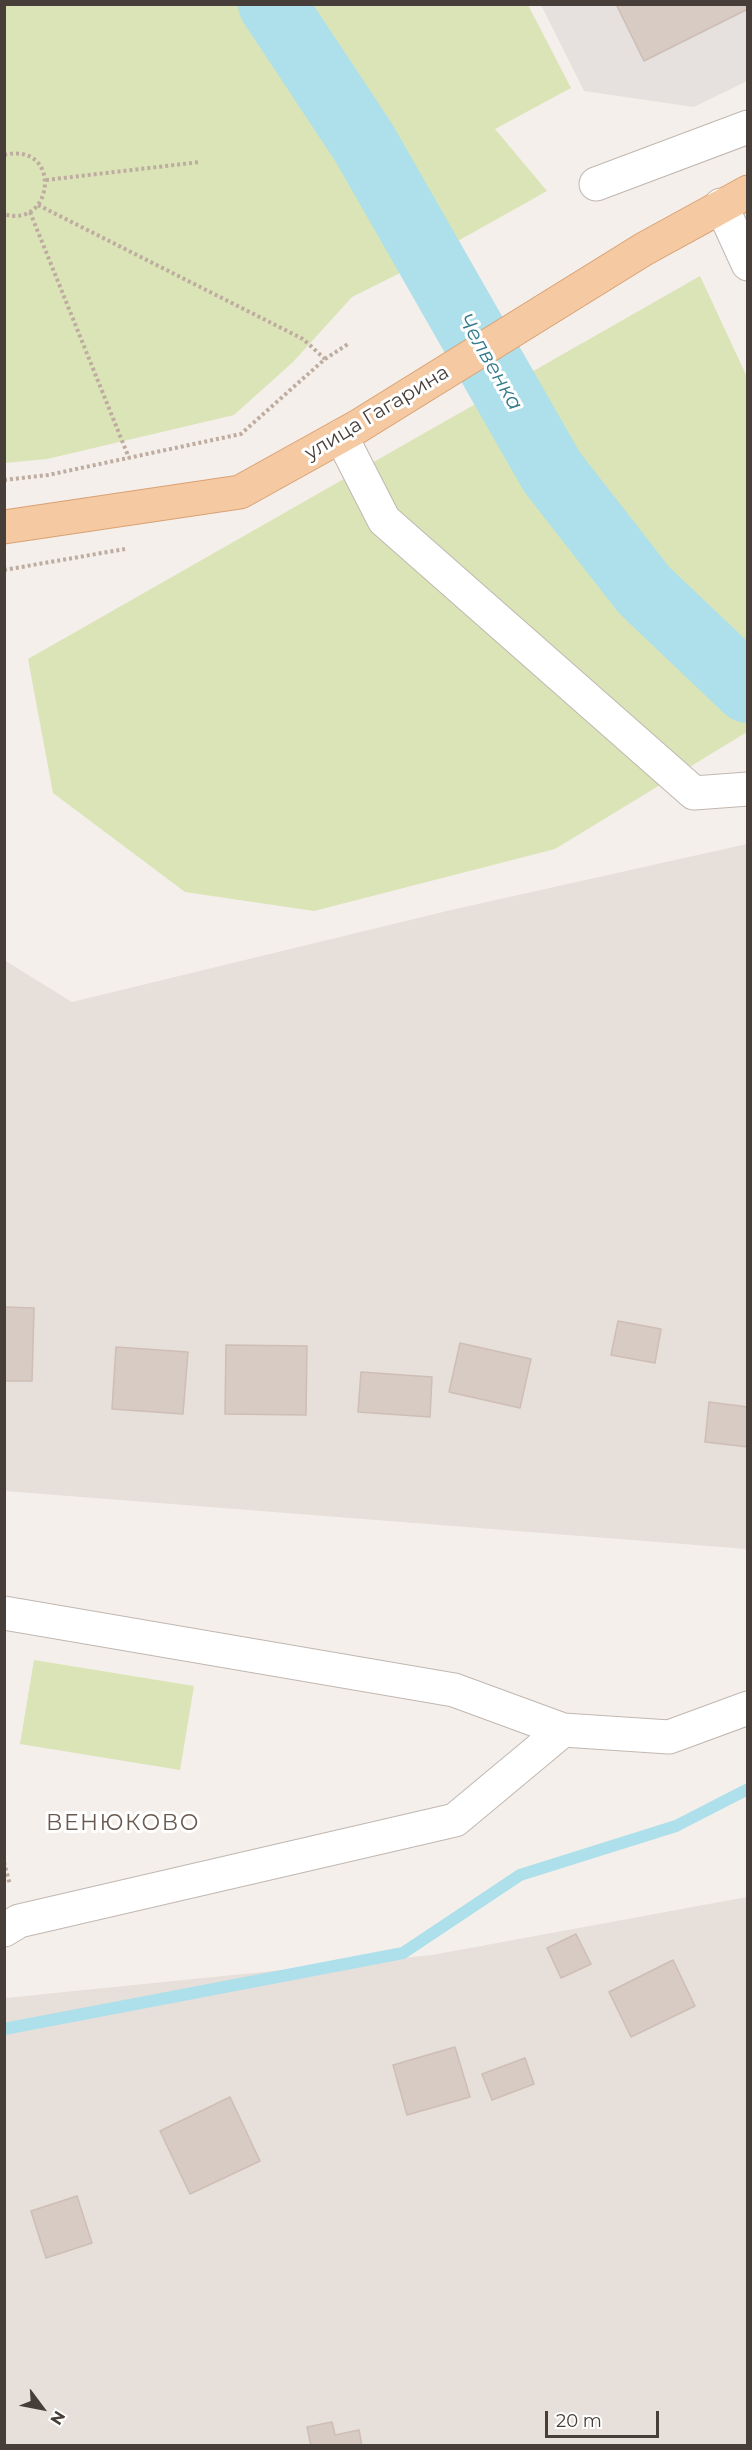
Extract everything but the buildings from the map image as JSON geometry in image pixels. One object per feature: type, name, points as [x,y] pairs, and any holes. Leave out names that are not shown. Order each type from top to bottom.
[{"type":"main road","name":"улица Гагарина","points":[[4,527],[240,492],[349,431],[644,249],[734,198]]},
{"type":"street","points":[[596,184],[747,127]]},
{"type":"street","points":[[734,198],[747,264]]},
{"type":"street","points":[[349,431],[384,520],[694,793],[747,789]]},
{"type":"street","points":[[4,1613],[454,1690],[563,1730],[669,1737],[747,1708]]},
{"type":"street","points":[[4,1930],[19,1921],[455,1820],[563,1730]]},
{"type":"path","points":[[4,155],[15,153],[30,156],[41,166],[46,180],[45,195],[38,205],[22,215],[6,215],[4,223]]},
{"type":"path","points":[[46,180],[200,162]]},
{"type":"path","points":[[38,205],[303,339],[325,359]]},
{"type":"path","points":[[30,212],[129,458]]},
{"type":"path","points":[[4,480],[48,475],[241,434],[325,359],[348,344]]},
{"type":"shaded area","points":[[541,5],[747,5],[747,81],[694,107],[584,91]]},
{"type":"shaded area","points":[[747,844],[747,1549],[5,1491],[4,960],[72,1002],[451,910]]},
{"type":"shaded area","points":[[747,1897],[747,2445],[5,2446],[5,1998],[432,1955]]},
{"type":"green space","points":[[5,4],[528,5],[571,88],[495,129],[547,191],[408,269],[352,297],[293,362],[234,415],[47,459],[5,463]]},
{"type":"green space","points":[[700,276],[747,377],[747,732],[555,849],[314,911],[185,892],[53,793],[28,659]]},
{"type":"green space","points":[[34,1660],[194,1686],[180,1770],[20,1744]]},
{"type":"waterway","name":"Челвенка","points":[[272,4],[364,143],[552,472],[644,590],[748,689]]},
{"type":"waterway","points":[[4,2029],[403,1953],[520,1875],[676,1826],[748,1789]]},
{"type":"district","name":"ВЕНЮКОВО","points":[[123,1824]]}]
